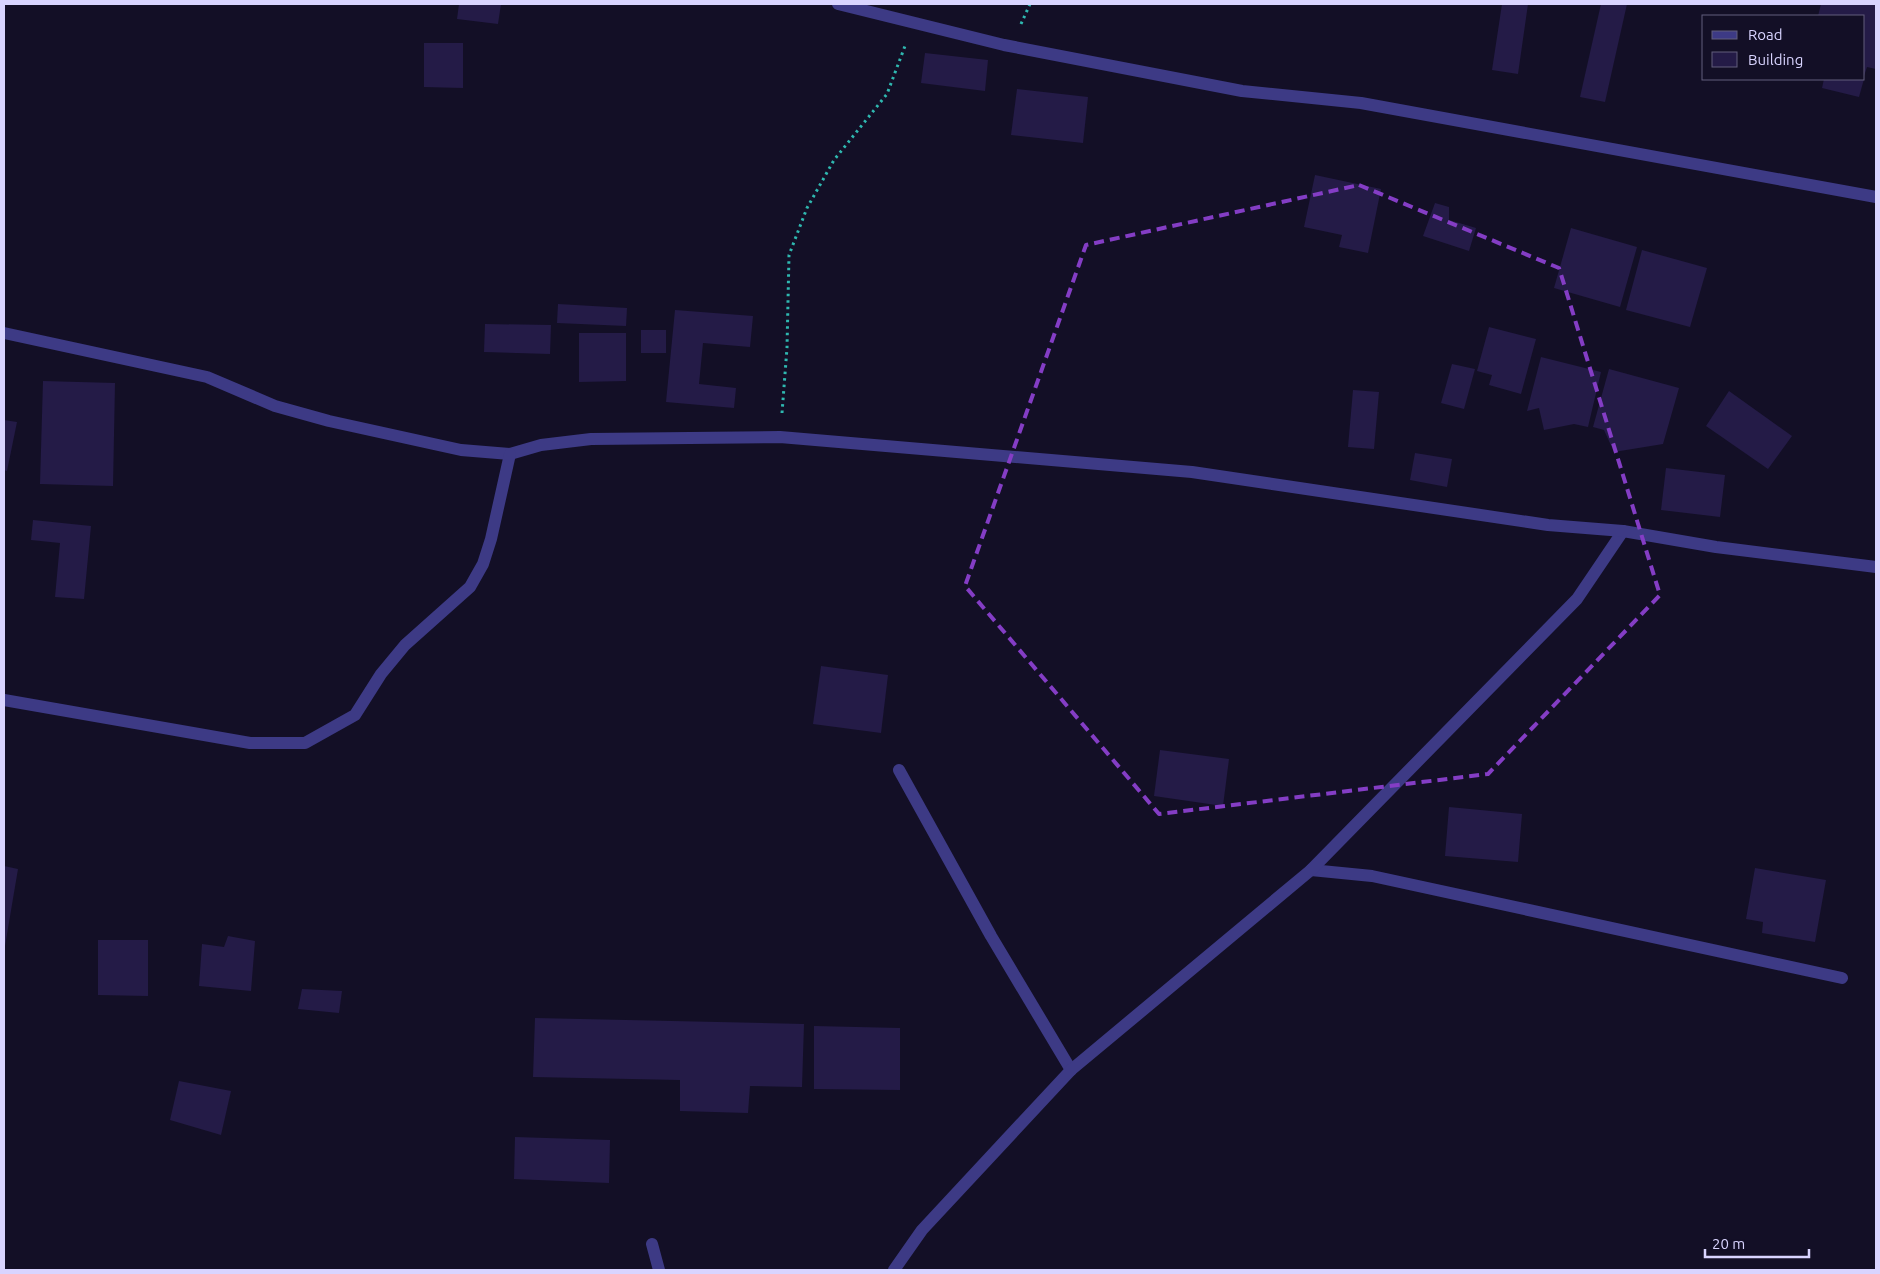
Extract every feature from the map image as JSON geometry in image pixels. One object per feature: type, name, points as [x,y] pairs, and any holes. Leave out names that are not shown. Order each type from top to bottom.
[{"type":"street","points":[[838,4],[1004,45],[1242,91],[1361,103],[1876,197]]},
{"type":"street","points":[[4,333],[208,377],[275,406],[329,421],[461,450],[510,454],[541,445],[591,439],[780,437],[1192,472],[1548,525],[1623,531],[1716,547],[1876,567]]},
{"type":"street","points":[[4,700],[250,743],[305,743],[355,715],[381,674],[404,645],[470,587],[482,564],[491,538],[510,454]]},
{"type":"street","points":[[894,1270],[922,1230],[1071,1070],[1311,870],[1577,599],[1623,531]]},
{"type":"street","points":[[899,770],[991,936],[1071,1070]]},
{"type":"street","points":[[1311,870],[1372,876],[1842,978]]},
{"type":"street","points":[[652,1244],[658,1270]]},
{"type":"path","points":[[780,437],[786,348],[789,255],[807,208],[834,160],[886,94],[914,22]]},
{"type":"highlighted area","points":[[1359,185],[1559,268],[1660,595],[1488,774],[1159,814],[965,586],[1086,245]]},
{"type":"building","points":[[459,4],[501,4],[498,24],[457,19]]},
{"type":"building","points":[[1502,4],[1528,4],[1518,74],[1492,70]]},
{"type":"building","points":[[1601,4],[1627,4],[1605,102],[1580,97]]},
{"type":"building","points":[[1821,4],[1876,4],[1876,69],[1867,67],[1865,73],[1865,15],[1818,15]]},
{"type":"building","points":[[424,43],[463,43],[463,88],[424,87]]},
{"type":"building","points":[[925,53],[988,60],[985,91],[921,83]]},
{"type":"building","points":[[1824,80],[1864,80],[1859,97],[1822,88]]},
{"type":"building","points":[[1017,89],[1088,97],[1083,143],[1011,135]]},
{"type":"building","points":[[1315,175],[1381,189],[1368,253],[1339,247],[1342,235],[1304,227]]},
{"type":"building","points":[[1435,203],[1449,207],[1449,220],[1476,228],[1469,251],[1423,236]]},
{"type":"building","points":[[1571,228],[1637,247],[1620,307],[1554,288]]},
{"type":"building","points":[[1642,250],[1707,268],[1690,327],[1626,310]]},
{"type":"building","points":[[558,304],[627,308],[626,326],[557,323]]},
{"type":"building","points":[[675,310],[753,316],[750,347],[703,343],[699,384],[736,388],[734,408],[666,402]]},
{"type":"building","points":[[485,324],[551,325],[550,354],[484,352]]},
{"type":"building","points":[[1489,327],[1536,339],[1521,394],[1489,385],[1492,375],[1477,371]]},
{"type":"building","points":[[641,330],[666,330],[666,353],[641,353]]},
{"type":"building","points":[[579,333],[626,333],[626,381],[579,382]]},
{"type":"building","points":[[1541,357],[1601,372],[1588,427],[1574,424],[1544,430],[1539,408],[1527,411]]},
{"type":"building","points":[[1452,364],[1475,369],[1464,409],[1441,403]]},
{"type":"building","points":[[1609,369],[1679,388],[1663,444],[1614,452],[1604,430],[1593,427]]},
{"type":"building","points":[[43,381],[115,383],[113,486],[40,484]]},
{"type":"building","points":[[1353,390],[1379,392],[1374,449],[1348,447]]},
{"type":"building","points":[[1729,391],[1792,436],[1768,469],[1706,426]]},
{"type":"building","points":[[4,420],[17,422],[7,471],[4,470]]},
{"type":"building","points":[[1415,453],[1452,459],[1447,487],[1410,480]]},
{"type":"building","points":[[1666,468],[1725,475],[1720,517],[1661,510]]},
{"type":"building","points":[[33,520],[91,526],[84,599],[55,597],[60,543],[31,540]]},
{"type":"building","points":[[821,666],[888,675],[881,733],[813,724]]},
{"type":"building","points":[[1160,750],[1229,759],[1223,806],[1154,796]]},
{"type":"building","points":[[1449,807],[1522,814],[1518,862],[1445,856]]},
{"type":"building","points":[[4,866],[18,869],[5,946],[4,946]]},
{"type":"building","points":[[1755,868],[1826,880],[1815,942],[1762,933],[1763,922],[1746,919]]},
{"type":"building","points":[[228,936],[255,941],[251,991],[199,986],[202,944],[224,947]]},
{"type":"building","points":[[98,940],[148,940],[148,996],[98,995]]},
{"type":"building","points":[[302,989],[342,991],[339,1013],[298,1009]]},
{"type":"building","points":[[535,1018],[804,1024],[802,1087],[750,1086],[748,1113],[680,1111],[680,1080],[533,1077]]},
{"type":"building","points":[[814,1026],[900,1028],[900,1090],[814,1089]]},
{"type":"building","points":[[179,1081],[231,1091],[221,1135],[170,1120]]},
{"type":"building","points":[[515,1137],[610,1140],[609,1183],[514,1179]]}]
